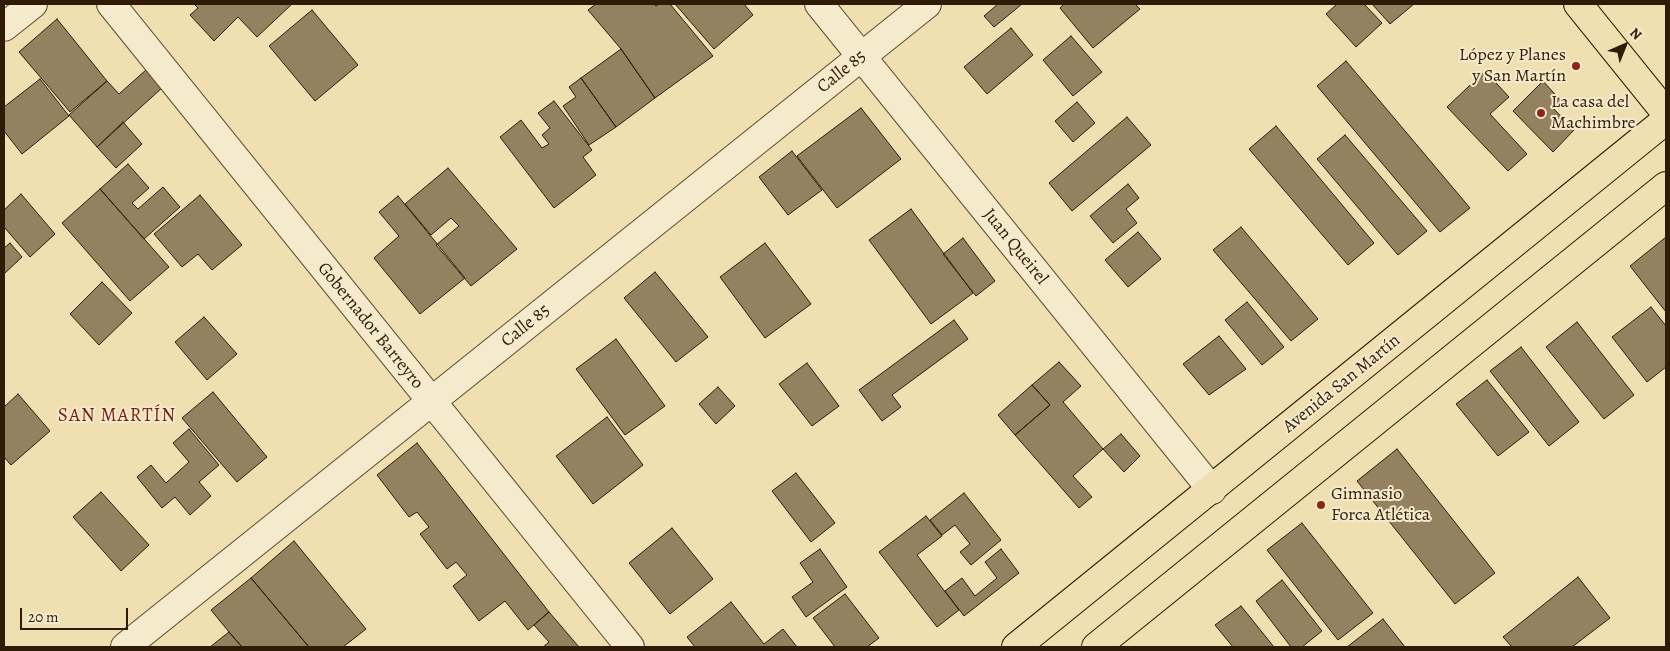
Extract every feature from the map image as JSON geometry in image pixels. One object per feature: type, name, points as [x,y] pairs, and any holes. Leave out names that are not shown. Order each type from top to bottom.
[{"type":"main road","points":[[1578,4],[1666,113]]},
{"type":"main road","name":"Avenida San Martín","points":[[1016,647],[1666,120]]},
{"type":"main road","points":[[1096,647],[1666,186]]},
{"type":"street","points":[[4,27],[33,4]]},
{"type":"street","name":"Gobernador Barreyro","points":[[110,4],[630,647]]},
{"type":"street","name":"Juan Queirel","points":[[819,4],[1212,490]]},
{"type":"street","name":"Calle 85","points":[[125,647],[927,4]]},
{"type":"building","points":[[194,4],[292,4],[257,37],[238,17],[214,41],[190,15],[198,8]]},
{"type":"building","points":[[596,4],[654,4],[656,6],[659,4],[670,4],[713,56],[655,98],[621,49],[588,10]]},
{"type":"building","points":[[675,4],[744,4],[753,15],[714,49]]},
{"type":"building","points":[[998,4],[1022,4],[994,27],[984,16]]},
{"type":"building","points":[[1064,4],[1135,4],[1140,9],[1093,48],[1060,8]]},
{"type":"building","points":[[1337,4],[1364,4],[1382,23],[1356,47],[1326,14]]},
{"type":"building","points":[[1372,4],[1414,4],[1390,24]]},
{"type":"building","points":[[312,10],[358,65],[315,101],[269,46]]},
{"type":"building","points":[[57,19],[107,81],[70,112],[19,52]]},
{"type":"building","points":[[1011,28],[1033,55],[987,94],[964,67]]},
{"type":"building","points":[[1071,36],[1102,72],[1073,96],[1043,60]]},
{"type":"building","points":[[621,49],[655,98],[616,127],[581,78]]},
{"type":"building","points":[[1346,61],[1470,208],[1440,232],[1317,86]]},
{"type":"building","points":[[147,69],[163,87],[97,147],[69,115],[107,81],[119,94]]},
{"type":"building","points":[[1485,71],[1509,97],[1490,114],[1527,154],[1508,171],[1447,107]]},
{"type":"building","points":[[581,78],[616,127],[589,145],[563,106],[576,97],[569,87]]},
{"type":"building","points":[[40,79],[69,116],[22,154],[4,131],[4,107]]},
{"type":"building","points":[[1543,81],[1561,101],[1553,108],[1574,130],[1553,152],[1513,111]]},
{"type":"building","points":[[554,101],[592,150],[583,157],[596,175],[554,208],[500,137],[521,120],[542,148],[549,144],[542,135],[550,128],[538,113]]},
{"type":"building","points":[[1077,102],[1095,123],[1073,142],[1055,121]]},
{"type":"building","points":[[861,108],[901,159],[837,208],[797,156]]},
{"type":"building","points":[[1127,117],[1151,145],[1072,211],[1049,183]]},
{"type":"building","points":[[123,122],[142,144],[116,168],[97,147]]},
{"type":"building","points":[[1276,126],[1374,243],[1348,265],[1249,149]]},
{"type":"building","points":[[1345,135],[1427,231],[1398,255],[1317,159]]},
{"type":"building","points":[[792,151],[822,190],[788,215],[759,177]]},
{"type":"building","points":[[128,164],[149,188],[132,203],[138,209],[163,187],[180,207],[144,239],[100,189]]},
{"type":"building","points":[[448,168],[517,249],[471,286],[436,245],[459,226],[451,218],[431,235],[405,204]]},
{"type":"building","points":[[1128,184],[1139,198],[1126,209],[1137,223],[1113,243],[1090,216]]},
{"type":"building","points":[[100,189],[169,267],[130,301],[62,223]]},
{"type":"building","points":[[21,194],[55,234],[30,257],[4,227],[4,210]]},
{"type":"building","points":[[200,195],[242,245],[212,270],[198,254],[182,267],[154,234]]},
{"type":"building","points":[[398,196],[465,278],[420,314],[374,258],[399,236],[379,212]]},
{"type":"building","points":[[911,209],[973,293],[931,324],[869,240]]},
{"type":"building","points":[[1241,227],[1318,319],[1291,341],[1213,250]]},
{"type":"building","points":[[1138,232],[1161,259],[1128,287],[1105,260]]},
{"type":"building","points":[[1666,237],[1666,312],[1630,266]]},
{"type":"building","points":[[963,238],[995,281],[976,296],[943,254]]},
{"type":"building","points":[[10,243],[22,257],[4,274],[4,248]]},
{"type":"building","points":[[765,243],[811,304],[765,338],[720,277]]},
{"type":"building","points":[[655,272],[708,337],[676,362],[624,298]]},
{"type":"building","points":[[102,282],[132,313],[99,345],[70,314]]},
{"type":"building","points":[[1247,302],[1284,347],[1262,365],[1225,320]]},
{"type":"building","points":[[1651,307],[1666,326],[1666,367],[1647,382],[1612,337]]},
{"type":"building","points":[[204,317],[237,354],[207,380],[175,342]]},
{"type":"building","points":[[954,320],[968,339],[892,395],[901,407],[882,421],[859,390]]},
{"type":"building","points":[[1577,322],[1634,395],[1604,419],[1546,347]]},
{"type":"building","points":[[1219,336],[1246,369],[1209,395],[1183,364]]},
{"type":"building","points":[[616,339],[665,406],[625,435],[576,369]]},
{"type":"building","points":[[1521,347],[1579,422],[1549,446],[1490,371]]},
{"type":"building","points":[[1059,362],[1081,386],[1063,402],[1103,449],[1073,476],[1092,497],[1079,508],[1015,435],[1050,405],[1032,385]]},
{"type":"building","points":[[807,363],[839,406],[812,426],[779,384]]},
{"type":"building","points":[[1487,380],[1529,432],[1498,456],[1456,404]]},
{"type":"building","points":[[1032,385],[1050,405],[1015,435],[998,415]]},
{"type":"building","points":[[718,387],[735,406],[716,424],[699,404]]},
{"type":"building","points":[[213,392],[267,457],[237,482],[182,418]]},
{"type":"building","points":[[18,394],[50,431],[11,465],[4,457],[4,407]]},
{"type":"building","points":[[607,417],[643,465],[593,504],[556,456]]},
{"type":"building","points":[[189,429],[219,465],[199,482],[211,496],[190,515],[175,497],[162,508],[137,477],[151,465],[166,483],[189,462],[173,443]]},
{"type":"building","points":[[1121,434],[1140,456],[1124,472],[1103,449]]},
{"type":"building","points":[[417,443],[549,612],[528,630],[505,601],[479,621],[453,586],[467,575],[456,562],[447,569],[420,534],[429,527],[417,512],[409,517],[377,475]]},
{"type":"building","points":[[1397,449],[1495,573],[1455,604],[1357,481]]},
{"type":"building","points":[[796,473],[835,523],[811,542],[772,491]]},
{"type":"building","points":[[101,492],[149,545],[121,571],[73,517]]},
{"type":"building","points":[[964,493],[1001,540],[971,565],[960,552],[970,544],[955,525],[942,535],[930,520]]},
{"type":"building","points":[[926,516],[942,536],[917,555],[959,610],[937,627],[879,552]]},
{"type":"building","points":[[1302,523],[1373,613],[1338,640],[1267,550]]},
{"type":"building","points":[[672,528],[713,579],[670,614],[629,563]]},
{"type":"building","points":[[294,541],[366,629],[343,647],[309,647],[251,578]]},
{"type":"building","points":[[820,549],[847,587],[806,617],[792,597],[813,582],[800,563]]},
{"type":"building","points":[[1001,549],[1019,573],[964,616],[945,591],[962,578],[975,596],[997,578],[985,562]]},
{"type":"building","points":[[1578,577],[1610,618],[1572,647],[1512,647],[1503,637]]},
{"type":"building","points":[[251,578],[309,647],[242,647],[229,632],[211,610]]},
{"type":"building","points":[[1282,580],[1322,631],[1302,647],[1291,647],[1256,601]]},
{"type":"building","points":[[845,594],[879,638],[867,647],[835,647],[813,618]]},
{"type":"building","points":[[731,602],[764,644],[783,629],[797,647],[695,647],[687,637]]},
{"type":"building","points":[[1241,606],[1274,647],[1233,647],[1215,625]]},
{"type":"building","points":[[549,612],[579,647],[543,647],[549,642],[534,625]]},
{"type":"building","points":[[1383,619],[1405,647],[1347,647]]},
{"type":"building","points":[[229,632],[242,647],[210,647]]},
{"type":"place","name":"López y Planes y San Martín","points":[[1576,66]]},
{"type":"place","name":"La casa del Machimbre","points":[[1541,113]]},
{"type":"place","name":"Gimnasio Forca Atlética","points":[[1321,505]]},
{"type":"district","name":"SAN MARTÍN","points":[[117,416]]}]
